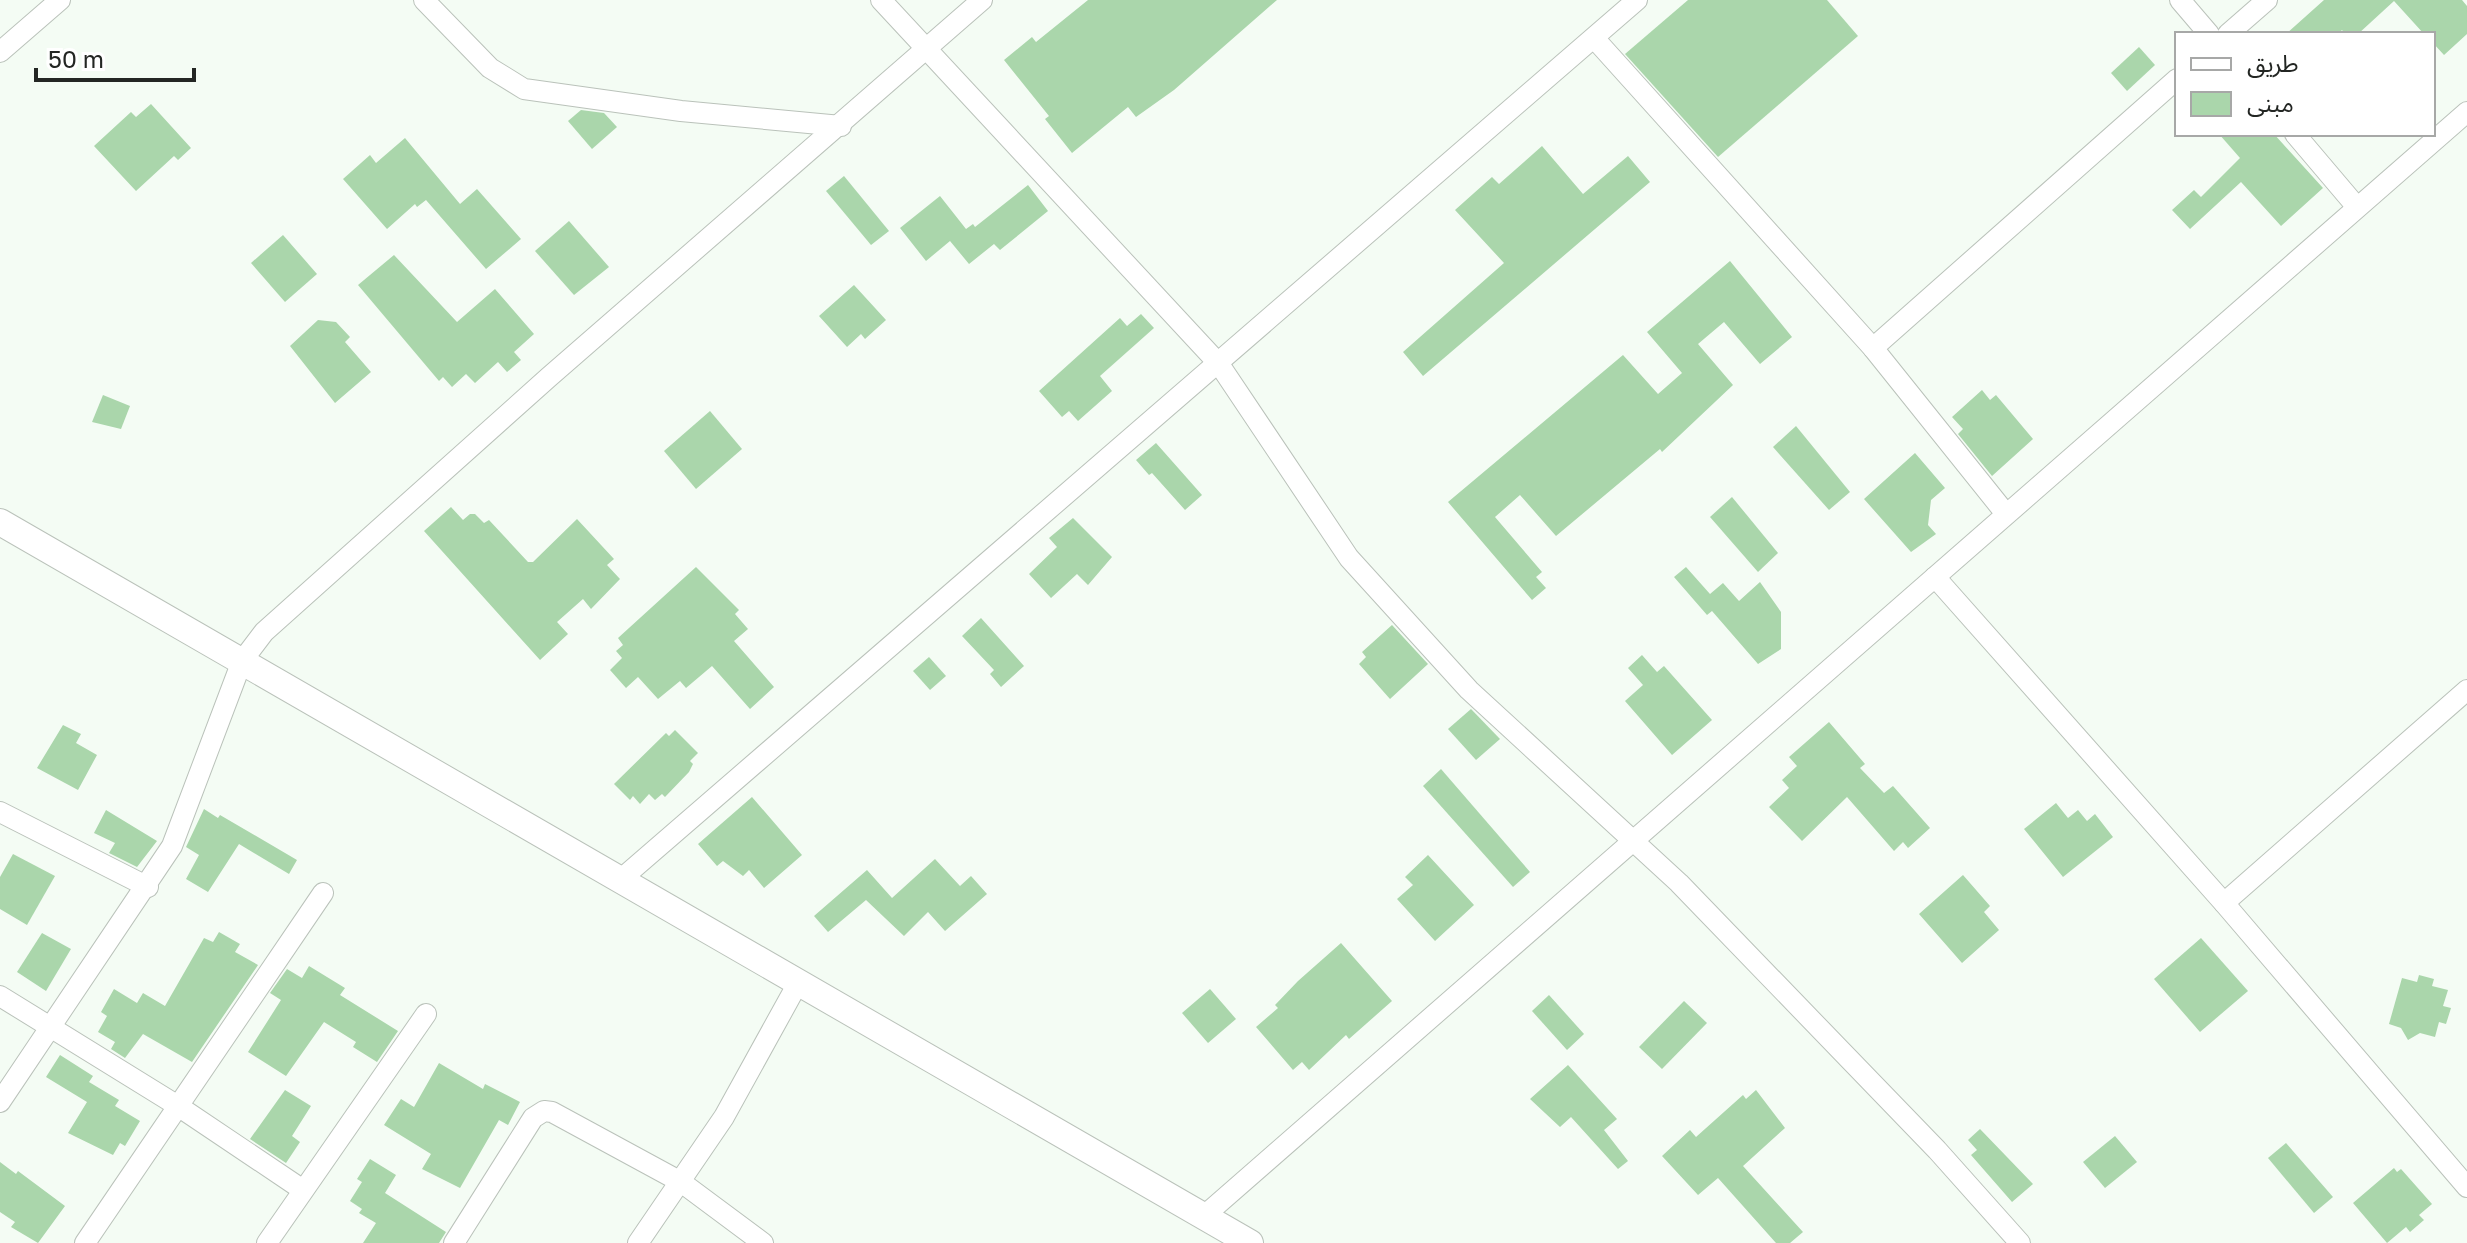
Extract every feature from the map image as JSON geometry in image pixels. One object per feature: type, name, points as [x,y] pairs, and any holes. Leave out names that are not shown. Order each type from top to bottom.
[{"type":"street","points":[[0,52],[60,0]]},
{"type":"street","points":[[424,0],[490,68],[524,89],[681,111],[841,126]]},
{"type":"street","points":[[881,0],[1219,364],[1349,558],[1469,690],[1679,883],[1937,1150],[2020,1243]]},
{"type":"street","points":[[0,1102],[148,887],[187,815],[242,661],[286,611],[982,0]]},
{"type":"street","points":[[620,880],[1637,0]]},
{"type":"street","points":[[2180,0],[2207,32]]},
{"type":"street","points":[[2230,32],[2267,0]]},
{"type":"street","points":[[1594,38],[1873,348],[2006,514]]},
{"type":"street","points":[[1873,348],[2175,81]]},
{"type":"street","points":[[1204,1216],[2356,206],[2463,122]]},
{"type":"street","points":[[2297,136],[2356,206]]},
{"type":"street","points":[[0,522],[1250,1243]]},
{"type":"street","points":[[1935,577],[2224,903],[2467,1187]]},
{"type":"street","points":[[2224,903],[2467,690]]},
{"type":"street","points":[[0,812],[148,887]]},
{"type":"street","points":[[85,1243],[323,893]]},
{"type":"street","points":[[638,1243],[724,1117],[798,983]]},
{"type":"street","points":[[0,996],[178,1106],[303,1190]]},
{"type":"street","points":[[267,1243],[426,1014]]},
{"type":"street","points":[[454,1243],[533,1118],[544,1111],[552,1112],[681,1182],[763,1243]]},
{"type":"building","points":[[1088,0],[1277,0],[1174,90],[1136,117],[1128,107],[1072,153],[1045,119],[1049,116],[1004,60],[1032,37],[1036,42]]},
{"type":"building","points":[[1688,0],[1827,0],[1858,36],[1718,157],[1625,54]]},
{"type":"building","points":[[2324,0],[2462,0],[2467,6],[2467,34],[2444,55],[2435,45],[2435,32],[2422,32],[2394,1],[2360,32],[2288,32]]},
{"type":"building","points":[[2139,47],[2155,65],[2127,91],[2111,73]]},
{"type":"building","points":[[151,104],[191,148],[178,160],[174,156],[136,191],[94,146],[131,112],[136,117]]},
{"type":"building","points":[[581,110],[604,113],[617,127],[592,149],[568,121]]},
{"type":"building","points":[[2221,136],[2276,136],[2323,188],[2281,226],[2241,182],[2190,229],[2172,210],[2194,190],[2201,197],[2240,158]]},
{"type":"building","points":[[405,138],[460,204],[477,189],[521,239],[486,269],[426,200],[417,207],[415,204],[387,229],[343,179],[370,155],[376,163]]},
{"type":"building","points":[[1542,146],[1583,194],[1628,156],[1650,182],[1423,376],[1403,352],[1504,263],[1455,210],[1492,177],[1499,184]]},
{"type":"building","points":[[844,176],[889,231],[871,245],[826,191]]},
{"type":"building","points":[[1028,185],[1048,211],[1000,250],[994,244],[969,264],[950,241],[926,261],[900,228],[940,196],[966,229],[973,224],[975,227]]},
{"type":"building","points":[[569,221],[609,267],[574,295],[535,251]]},
{"type":"building","points":[[283,235],[317,274],[285,302],[251,263]]},
{"type":"building","points":[[394,255],[457,322],[495,289],[534,334],[514,352],[521,360],[507,372],[498,362],[475,383],[466,374],[452,387],[443,377],[439,381],[358,285]]},
{"type":"building","points":[[1730,261],[1792,337],[1760,364],[1724,322],[1698,344],[1733,385],[1662,452],[1660,449],[1556,536],[1520,495],[1495,517],[1542,572],[1536,577],[1546,588],[1532,600],[1448,502],[1623,355],[1658,394],[1682,373],[1647,332]]},
{"type":"building","points":[[854,285],[886,320],[865,339],[861,334],[847,347],[819,316]]},
{"type":"building","points":[[1141,314],[1154,328],[1100,376],[1112,391],[1078,421],[1069,411],[1062,417],[1039,391],[1120,318],[1127,326]]},
{"type":"building","points":[[318,320],[336,322],[350,337],[345,342],[371,372],[335,403],[290,346]]},
{"type":"building","points":[[1982,390],[1990,400],[1996,395],[2033,439],[1992,476],[1958,434],[1963,429],[1952,417]]},
{"type":"building","points":[[103,395],[130,406],[121,429],[92,422]]},
{"type":"building","points":[[710,411],[742,449],[696,489],[664,451]]},
{"type":"building","points":[[1796,426],[1850,492],[1829,510],[1773,447]]},
{"type":"building","points":[[1156,443],[1202,495],[1185,510],[1136,460]]},
{"type":"building","points":[[1915,453],[1945,488],[1931,500],[1928,525],[1936,534],[1911,552],[1864,499]]},
{"type":"building","points":[[1732,497],[1778,553],[1758,572],[1710,517]]},
{"type":"building","points":[[451,507],[463,520],[475,514],[484,523],[489,520],[528,562],[533,562],[577,519],[614,559],[607,565],[620,579],[591,609],[583,599],[557,622],[568,634],[540,660],[424,531]]},
{"type":"building","points":[[1073,518],[1112,557],[1088,585],[1077,574],[1051,598],[1029,574],[1057,547],[1049,538]]},
{"type":"building","points":[[696,567],[739,610],[735,614],[748,629],[734,641],[774,687],[750,709],[712,666],[686,688],[680,681],[658,699],[638,677],[626,688],[610,670],[622,658],[616,651],[623,645],[618,638]]},
{"type":"building","points":[[1686,567],[1710,594],[1723,583],[1739,601],[1760,582],[1781,612],[1781,649],[1758,664],[1712,611],[1707,615],[1674,577]]},
{"type":"building","points":[[981,618],[1024,666],[1001,687],[990,674],[994,670],[962,636]]},
{"type":"building","points":[[1392,625],[1428,664],[1390,699],[1359,664],[1366,657],[1362,652]]},
{"type":"building","points":[[1642,655],[1657,672],[1664,666],[1712,720],[1672,755],[1625,701],[1643,685],[1628,668]]},
{"type":"building","points":[[929,657],[946,676],[930,690],[913,671]]},
{"type":"building","points":[[1471,709],[1500,739],[1476,760],[1448,729]]},
{"type":"building","points":[[1829,722],[1865,764],[1860,768],[1884,793],[1893,786],[1930,828],[1908,848],[1903,842],[1894,851],[1847,797],[1802,841],[1769,807],[1789,788],[1782,780],[1797,766],[1789,757]]},
{"type":"building","points":[[63,725],[81,734],[76,743],[97,755],[78,790],[37,768]]},
{"type":"building","points":[[675,730],[698,753],[690,761],[693,764],[689,772],[665,797],[662,794],[655,800],[649,794],[640,804],[633,796],[630,800],[614,784],[666,733],[669,736]]},
{"type":"building","points":[[1441,769],[1530,872],[1513,887],[1423,786]]},
{"type":"building","points":[[752,797],[802,855],[764,888],[749,870],[743,876],[723,861],[717,866],[698,844]]},
{"type":"building","points":[[2056,803],[2068,818],[2078,810],[2087,821],[2095,814],[2113,837],[2063,877],[2024,829]]},
{"type":"building","points":[[204,809],[218,818],[220,815],[297,860],[289,874],[239,844],[208,892],[186,879],[199,855],[186,847]]},
{"type":"building","points":[[106,810],[157,841],[137,867],[109,853],[115,843],[94,833]]},
{"type":"building","points":[[13,854],[55,876],[27,925],[0,909],[0,877]]},
{"type":"building","points":[[1428,855],[1474,905],[1435,941],[1397,899],[1413,885],[1405,877]]},
{"type":"building","points":[[935,859],[960,886],[971,876],[987,894],[945,931],[928,912],[904,936],[866,900],[828,932],[814,916],[867,870],[892,898]]},
{"type":"building","points":[[1963,875],[1990,906],[1984,912],[1999,930],[1962,963],[1919,914]]},
{"type":"building","points":[[219,932],[240,944],[235,952],[258,965],[192,1062],[143,1034],[125,1058],[111,1049],[115,1042],[98,1032],[107,1016],[101,1012],[114,989],[137,1003],[143,993],[165,1006],[204,938],[213,942]]},
{"type":"building","points":[[42,933],[71,949],[46,991],[17,972]]},
{"type":"building","points":[[2201,938],[2248,991],[2200,1032],[2154,979]]},
{"type":"building","points":[[1341,943],[1392,1001],[1349,1039],[1346,1035],[1309,1070],[1302,1062],[1293,1070],[1256,1027],[1278,1008],[1275,1005],[1298,981]]},
{"type":"building","points":[[309,966],[345,988],[340,995],[398,1031],[377,1062],[353,1047],[356,1042],[324,1022],[286,1076],[248,1052],[281,1000],[270,993],[287,969],[302,978]]},
{"type":"building","points":[[2419,975],[2434,979],[2432,986],[2448,990],[2443,1006],[2451,1008],[2446,1024],[2439,1022],[2435,1037],[2420,1033],[2408,1040],[2401,1028],[2389,1024],[2402,978],[2417,982]]},
{"type":"building","points":[[1210,989],[1236,1019],[1208,1043],[1182,1013]]},
{"type":"building","points":[[1549,995],[1584,1034],[1567,1050],[1532,1011]]},
{"type":"building","points":[[1684,1001],[1707,1023],[1662,1069],[1639,1047]]},
{"type":"building","points":[[60,1055],[93,1076],[89,1082],[119,1100],[115,1106],[140,1121],[125,1146],[120,1143],[113,1155],[68,1133],[87,1102],[46,1077]]},
{"type":"building","points":[[439,1063],[483,1089],[485,1084],[520,1102],[508,1125],[499,1120],[460,1188],[422,1169],[431,1154],[384,1125],[401,1099],[414,1107]]},
{"type":"building","points":[[1568,1065],[1617,1119],[1604,1130],[1628,1161],[1618,1169],[1571,1117],[1560,1127],[1530,1099]]},
{"type":"building","points":[[285,1090],[311,1106],[292,1136],[300,1142],[286,1163],[250,1139]]},
{"type":"building","points":[[1756,1090],[1785,1128],[1743,1166],[1803,1232],[1790,1243],[1776,1243],[1718,1178],[1698,1195],[1662,1156],[1690,1130],[1696,1137],[1743,1095],[1746,1099]]},
{"type":"building","points":[[1980,1129],[2033,1184],[2012,1202],[1971,1155],[1977,1150],[1968,1140]]},
{"type":"building","points":[[2115,1136],[2137,1162],[2105,1188],[2083,1162]]},
{"type":"building","points":[[2286,1143],[2333,1197],[2314,1213],[2268,1158]]},
{"type":"building","points":[[370,1159],[396,1175],[385,1193],[446,1232],[439,1243],[363,1243],[376,1223],[359,1213],[362,1209],[350,1201],[362,1182],[357,1179]]},
{"type":"building","points":[[0,1162],[16,1174],[18,1171],[65,1206],[38,1243],[11,1227],[15,1222],[0,1212]]},
{"type":"building","points":[[2394,1168],[2397,1172],[2401,1169],[2432,1204],[2419,1215],[2424,1220],[2410,1232],[2406,1227],[2387,1243],[2353,1203]]}]
